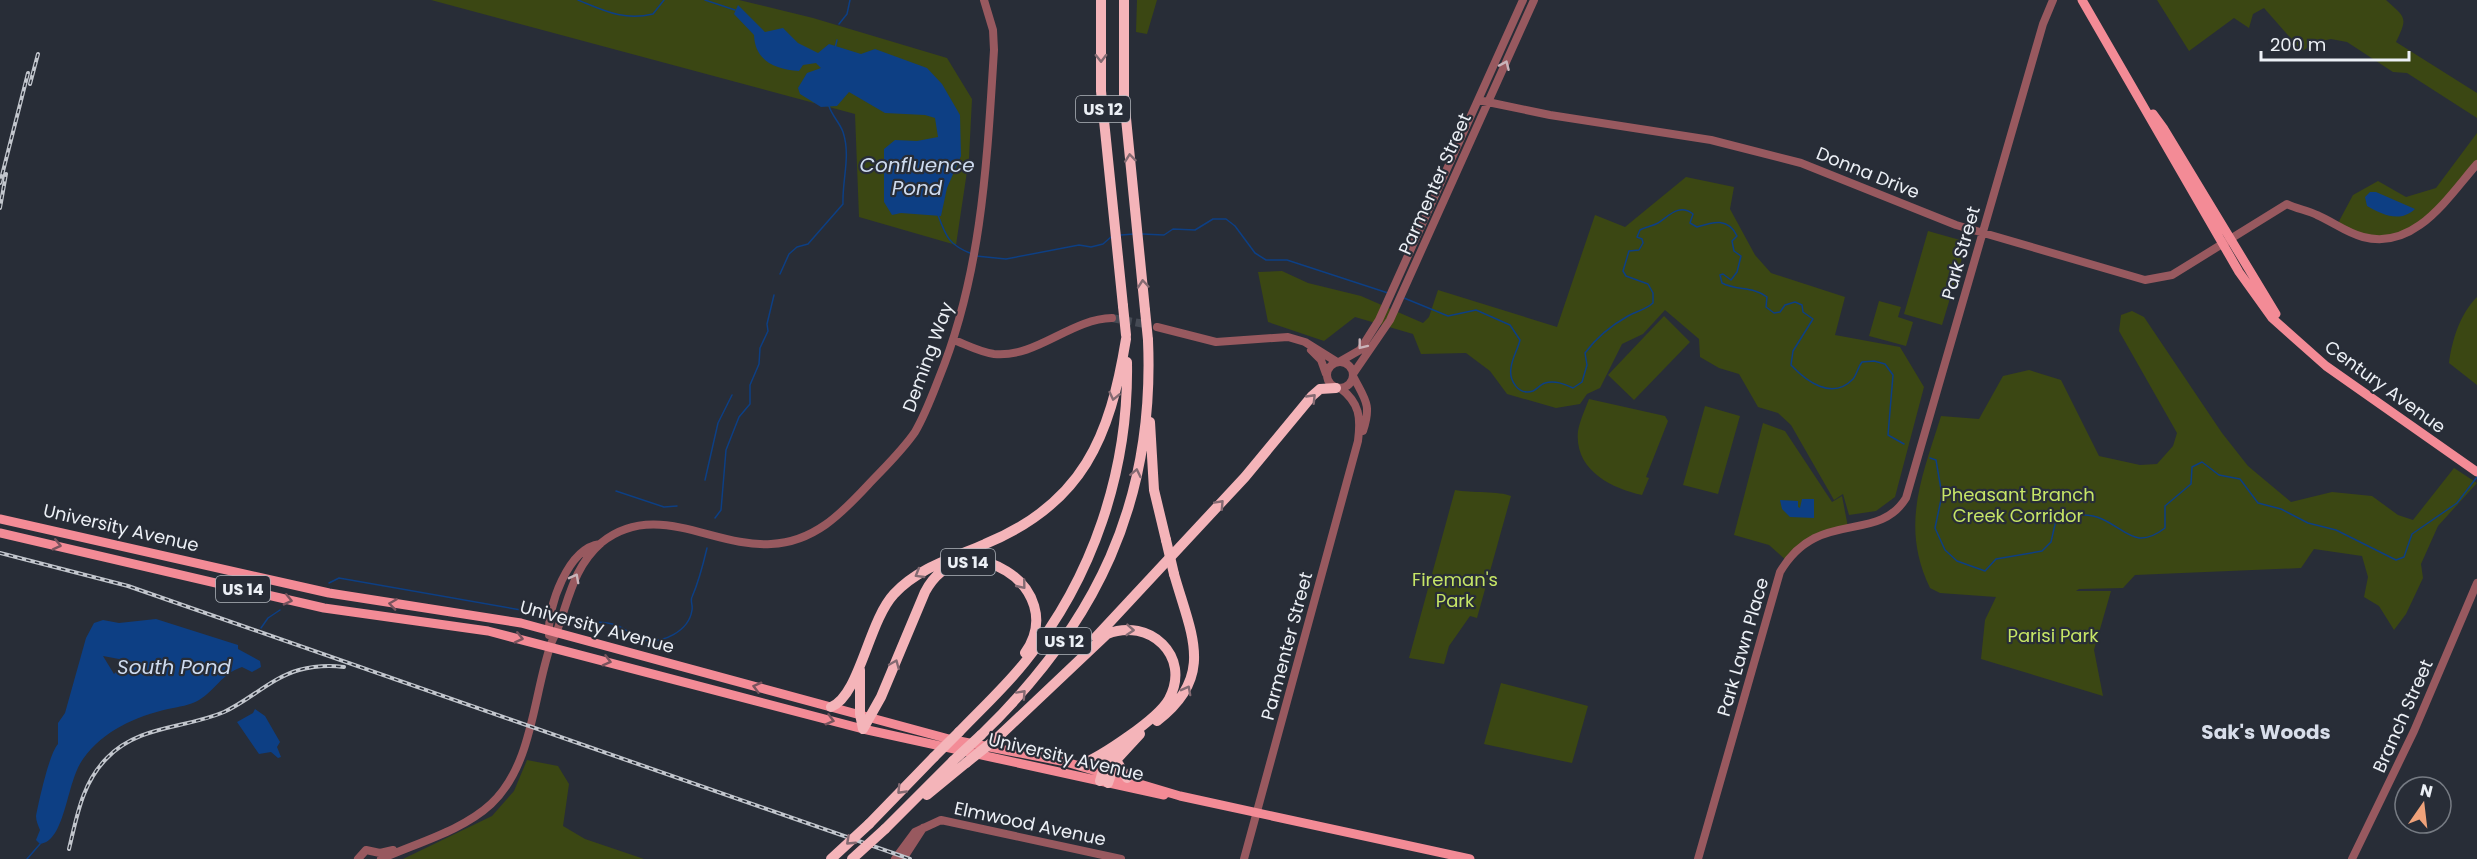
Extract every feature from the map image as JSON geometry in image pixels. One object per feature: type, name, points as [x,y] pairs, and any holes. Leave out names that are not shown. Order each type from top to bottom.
[{"type":"highway","name":"US 12","points":[[831,859],[1023,665],[1072,594],[1101,526],[1122,437],[1127,386],[1126,337],[1101,91],[1101,0]]},
{"type":"highway","name":"US 12","points":[[852,859],[981,735],[1047,664],[1088,605],[1116,544],[1131,496],[1141,451],[1149,384],[1148,340],[1122,68],[1124,0]]},
{"type":"highway","points":[[831,707],[844,698],[860,667],[876,619],[892,596],[907,581],[934,565],[1018,530],[1045,512],[1071,487],[1092,458],[1104,431],[1126,337]]},
{"type":"highway","points":[[1105,777],[1131,741],[1174,708],[1186,693],[1192,680],[1195,654],[1154,490],[1149,384]]},
{"type":"highway","points":[[909,804],[921,800],[996,739],[1081,656],[1245,477],[1312,396],[1322,389],[1338,388]]},
{"type":"highway","name":"US 14","points":[[863,729],[865,716],[928,585],[948,568],[966,562],[984,562],[1008,571],[1028,591],[1033,605],[1035,627],[1029,647],[991,698]]},
{"type":"highway","points":[[1080,765],[1119,742],[1166,703],[1175,678],[1171,657],[1152,636],[1126,629],[1107,634],[1081,656]]},
{"type":"highway","points":[[860,667],[865,716]]},
{"type":"highway","points":[[1105,777],[1119,742]]},
{"type":"highway","points":[[1116,760],[1127,778]]},
{"type":"main road","name":"Century Avenue","points":[[2082,0],[2150,114],[2164,129],[2227,242],[2279,322],[2326,366],[2475,471]]},
{"type":"main road","name":"University Avenue","points":[[0,519],[329,593],[477,615],[553,631],[949,739],[1080,765],[1140,791],[1179,795]]},
{"type":"main road","name":"University Avenue","points":[[0,533],[324,608],[488,631],[550,645],[863,729],[1105,777],[1127,778],[1179,795],[1470,859]]},
{"type":"street","name":"Deming Way","points":[[358,859],[364,851],[378,857],[473,818],[502,793],[519,760],[553,631],[573,580],[600,544],[626,530],[655,524],[680,526],[743,543],[763,544],[795,540],[822,528],[842,513],[911,437],[923,417],[954,340],[972,266],[986,186],[994,50],[993,30],[984,0]]},
{"type":"street","name":"Parmenter Street","points":[[1338,362],[1360,350],[1386,304],[1523,0]]},
{"type":"street","name":"Parmenter Street","points":[[1244,859],[1358,441],[1366,420],[1368,406],[1365,395],[1353,375],[1382,333],[1397,306],[1534,0]]},
{"type":"street","name":"Park Street","points":[[1894,512],[1908,491],[2043,24],[2053,0]]},
{"type":"street","name":"Donna Drive","points":[[1478,100],[1711,140],[1802,163],[1983,234],[2150,280],[2167,277],[2287,204],[2313,213],[2362,237],[2385,239],[2406,234],[2425,223],[2477,164]]},
{"type":"street","points":[[954,340],[991,354],[1012,354],[1092,320],[1112,318]]},
{"type":"street","points":[[1157,327],[1216,342],[1277,337],[1288,337],[1305,342],[1338,362],[1347,364],[1353,375],[1350,383],[1338,388],[1329,383],[1321,360],[1312,350],[1277,337]]},
{"type":"street","points":[[1326,376],[1328,369],[1338,362]]},
{"type":"street","name":"Parmenter Street","points":[[1338,388],[1351,397],[1359,410],[1358,441]]},
{"type":"street","name":"Park Lawn Place","points":[[1698,859],[1780,572],[1795,552],[1814,537],[1839,528],[1874,523],[1894,512]]},
{"type":"street","name":"Branch Street","points":[[2352,859],[2414,731],[2477,583]]},
{"type":"street","name":"Elmwood Avenue","points":[[923,828],[932,822],[946,821],[1121,859]]},
{"type":"street","points":[[895,859],[915,832],[923,828]]},
{"type":"street","points":[[903,859],[923,828]]},
{"type":"street","points":[[393,859],[398,850]]},
{"type":"green space","points":[[431,0],[739,0],[813,18],[947,58],[972,99],[969,158],[956,245],[859,217],[855,114]]},
{"type":"green space","points":[[1137,0],[1157,0],[1147,34],[1136,32]]},
{"type":"green space","points":[[2157,0],[2386,0],[2403,18],[2396,42],[2477,93],[2477,118],[2407,73],[2393,72],[2347,42],[2331,39],[2317,42],[2302,51],[2264,8],[2253,14],[2249,28],[2234,18],[2189,51]]},
{"type":"green space","points":[[2477,133],[2477,164],[2417,229],[2373,239],[2337,225],[2353,195],[2378,181],[2406,197],[2436,188]]},
{"type":"green space","points":[[1686,177],[1734,187],[1730,209],[1755,255],[1771,273],[1845,297],[1835,335],[1900,347],[1924,387],[1895,497],[1876,511],[1849,515],[1843,494],[1834,500],[1791,425],[1778,413],[1758,407],[1739,374],[1719,368],[1700,357],[1699,339],[1665,310],[1643,334],[1622,344],[1600,388],[1587,394],[1580,404],[1556,408],[1507,394],[1490,371],[1466,353],[1421,354],[1413,334],[1355,317],[1324,341],[1268,322],[1258,272],[1282,271],[1308,283],[1361,296],[1423,323],[1429,317],[1438,290],[1557,327],[1595,215],[1625,227]]},
{"type":"green space","points":[[1928,231],[1967,242],[1942,325],[1904,314]]},
{"type":"green space","points":[[2477,297],[2477,385],[2449,363],[2458,328],[2466,311]]},
{"type":"green space","points":[[1879,301],[1901,307],[1898,317],[1913,322],[1906,346],[1869,336]]},
{"type":"green space","name":"Pheasant Branch Creek Corridor","points":[[2132,311],[2144,317],[2222,433],[2248,466],[2291,502],[2332,492],[2372,496],[2398,515],[2413,520],[2454,468],[2477,483],[2438,526],[2421,564],[2423,578],[2406,614],[2394,630],[2379,606],[2364,597],[2368,577],[2362,556],[2314,549],[2301,568],[2135,575],[2123,588],[2079,589],[2076,591],[2111,591],[2094,650],[2103,696],[1981,659],[1985,620],[1996,597],[1940,593],[1930,588],[1916,544],[1915,522],[1921,481],[1941,416],[1979,419],[2003,376],[2029,370],[2061,380],[2099,456],[2140,465],[2157,464],[2173,446],[2177,433],[2119,331],[2121,315]]},
{"type":"green space","points":[[1664,316],[1690,342],[1634,400],[1608,375]]},
{"type":"green space","points":[[1589,399],[1665,416],[1668,421],[1646,477],[1649,478],[1642,495],[1618,488],[1588,467],[1578,445],[1578,431]]},
{"type":"green space","points":[[1705,406],[1740,416],[1718,494],[1683,485]]},
{"type":"green space","points":[[1763,423],[1785,431],[1832,502],[1842,496],[1848,527],[1831,530],[1787,561],[1769,545],[1734,535]]},
{"type":"green space","name":"Fireman's Park","points":[[1455,490],[1500,493],[1511,496],[1477,618],[1470,616],[1449,646],[1444,664],[1409,658]]},
{"type":"green space","points":[[1501,683],[1588,706],[1572,763],[1484,744]]},
{"type":"green space","points":[[527,760],[558,766],[569,784],[563,826],[585,839],[644,859],[403,859],[492,816],[514,791]]},
{"type":"water","name":"Confluence Pond","points":[[738,5],[765,32],[783,28],[798,43],[818,53],[829,44],[861,54],[875,49],[927,68],[942,84],[960,115],[961,156],[947,188],[941,216],[901,213],[892,215],[884,202],[884,149],[895,140],[917,141],[938,137],[935,118],[925,115],[885,113],[849,92],[837,106],[821,107],[800,94],[798,88],[807,73],[821,68],[816,63],[803,65],[799,71],[774,66],[768,62],[758,51],[754,35],[734,14]]},
{"type":"water","points":[[2370,192],[2376,192],[2415,209],[2403,216],[2385,215],[2367,206],[2365,197]]},
{"type":"water","points":[[1802,499],[1814,499],[1814,518],[1790,517],[1782,509],[1780,500],[1798,501],[1800,508]]},
{"type":"water","name":"South Pond","points":[[156,619],[238,645],[238,649],[260,661],[261,667],[252,672],[242,667],[235,670],[196,702],[132,721],[100,740],[77,769],[61,822],[55,833],[49,840],[40,844],[36,840],[40,830],[36,816],[39,800],[48,767],[58,744],[58,723],[65,713],[86,638],[94,623],[103,620],[119,623]],"holes":[[[103,656],[135,662],[130,668],[122,666],[114,674]]]},
{"type":"water","points":[[255,709],[265,716],[280,742],[277,747],[281,757],[278,758],[271,752],[259,754],[237,722],[253,713]]},
{"type":"waterway","points":[[578,0],[624,16],[653,14],[664,0]]},
{"type":"waterway","points":[[705,0],[735,10]]},
{"type":"waterway","points":[[839,24],[847,14],[850,0]]},
{"type":"waterway","points":[[835,48],[837,40]]},
{"type":"waterway","points":[[780,274],[789,254],[797,247],[808,244],[843,204],[845,141],[842,129],[829,106]]},
{"type":"waterway","points":[[1404,298],[1448,316],[1476,310],[1510,325],[1520,340],[1511,373],[1513,382],[1519,389],[1533,391],[1552,382],[1573,388],[1582,382],[1587,365],[1585,353],[1594,342],[1616,323],[1653,303],[1653,293],[1648,284],[1626,276],[1623,271],[1629,251],[1639,250],[1643,243],[1642,239],[1637,237],[1640,230],[1658,223],[1679,210],[1688,211],[1693,214],[1690,223],[1697,227],[1725,223],[1737,236],[1732,241],[1734,251],[1741,256],[1737,272],[1731,280],[1723,274],[1720,275],[1722,283],[1762,294],[1767,297],[1766,307],[1774,313],[1780,312],[1785,305],[1795,302],[1802,305],[1803,312],[1813,319],[1793,351],[1791,365],[1804,377],[1820,386],[1837,388],[1853,379],[1862,362],[1874,361],[1885,364],[1893,375],[1888,435],[1904,444]]},
{"type":"waterway","points":[[938,215],[943,229],[953,244],[972,254]]},
{"type":"waterway","points":[[1142,234],[1164,235],[1173,229],[1195,230],[1213,219],[1226,219],[1235,226],[1255,253],[1266,260],[1287,260],[1388,293]]},
{"type":"waterway","points":[[1121,235],[1134,234]]},
{"type":"waterway","points":[[976,256],[1006,259],[1079,245],[1091,247],[1103,244],[1111,237]]},
{"type":"waterway","points":[[715,518],[721,510],[726,450],[739,417],[750,404],[750,385],[759,364],[760,348],[768,331],[767,324],[774,295]]},
{"type":"waterway","points":[[705,480],[718,423],[732,395]]},
{"type":"waterway","points":[[1930,458],[1936,460],[1942,495],[1935,528],[1945,550],[1957,561],[1985,571],[1996,559],[2042,551],[2051,542],[2056,520],[2067,517],[2079,515],[2096,517],[2139,538],[2147,538],[2155,534],[2165,528],[2165,506],[2191,484],[2192,467],[2202,462],[2219,475],[2240,479],[2258,503],[2281,509],[2308,523],[2336,530],[2396,560],[2404,557],[2412,534],[2457,503],[2477,477]]},
{"type":"waterway","points":[[616,491],[664,507],[677,506]]},
{"type":"waterway","points":[[577,623],[613,624],[642,639],[658,640],[673,635],[690,618],[691,599],[707,548]]},
{"type":"waterway","points":[[329,583],[339,578],[521,610]]},
{"type":"waterway","points":[[261,628],[268,618],[280,610]]},
{"type":"waterway","points":[[27,859],[40,844]]},
{"type":"tunnel","points":[[1112,318],[1150,325]]},
{"type":"railway","points":[[30,84],[38,54]]},
{"type":"railway","points":[[0,183],[28,73]]},
{"type":"railway","points":[[0,208],[6,174]]},
{"type":"railway","points":[[0,553],[128,586],[910,859]]},
{"type":"railway","points":[[69,849],[86,789],[107,758],[120,747],[148,733],[224,712],[270,684],[299,670],[327,666],[344,667]]},
{"type":"district","name":"Sak's Woods","points":[[2266,732]]},
{"type":"park label","name":"Parisi Park","points":[[2053,636]]}]
